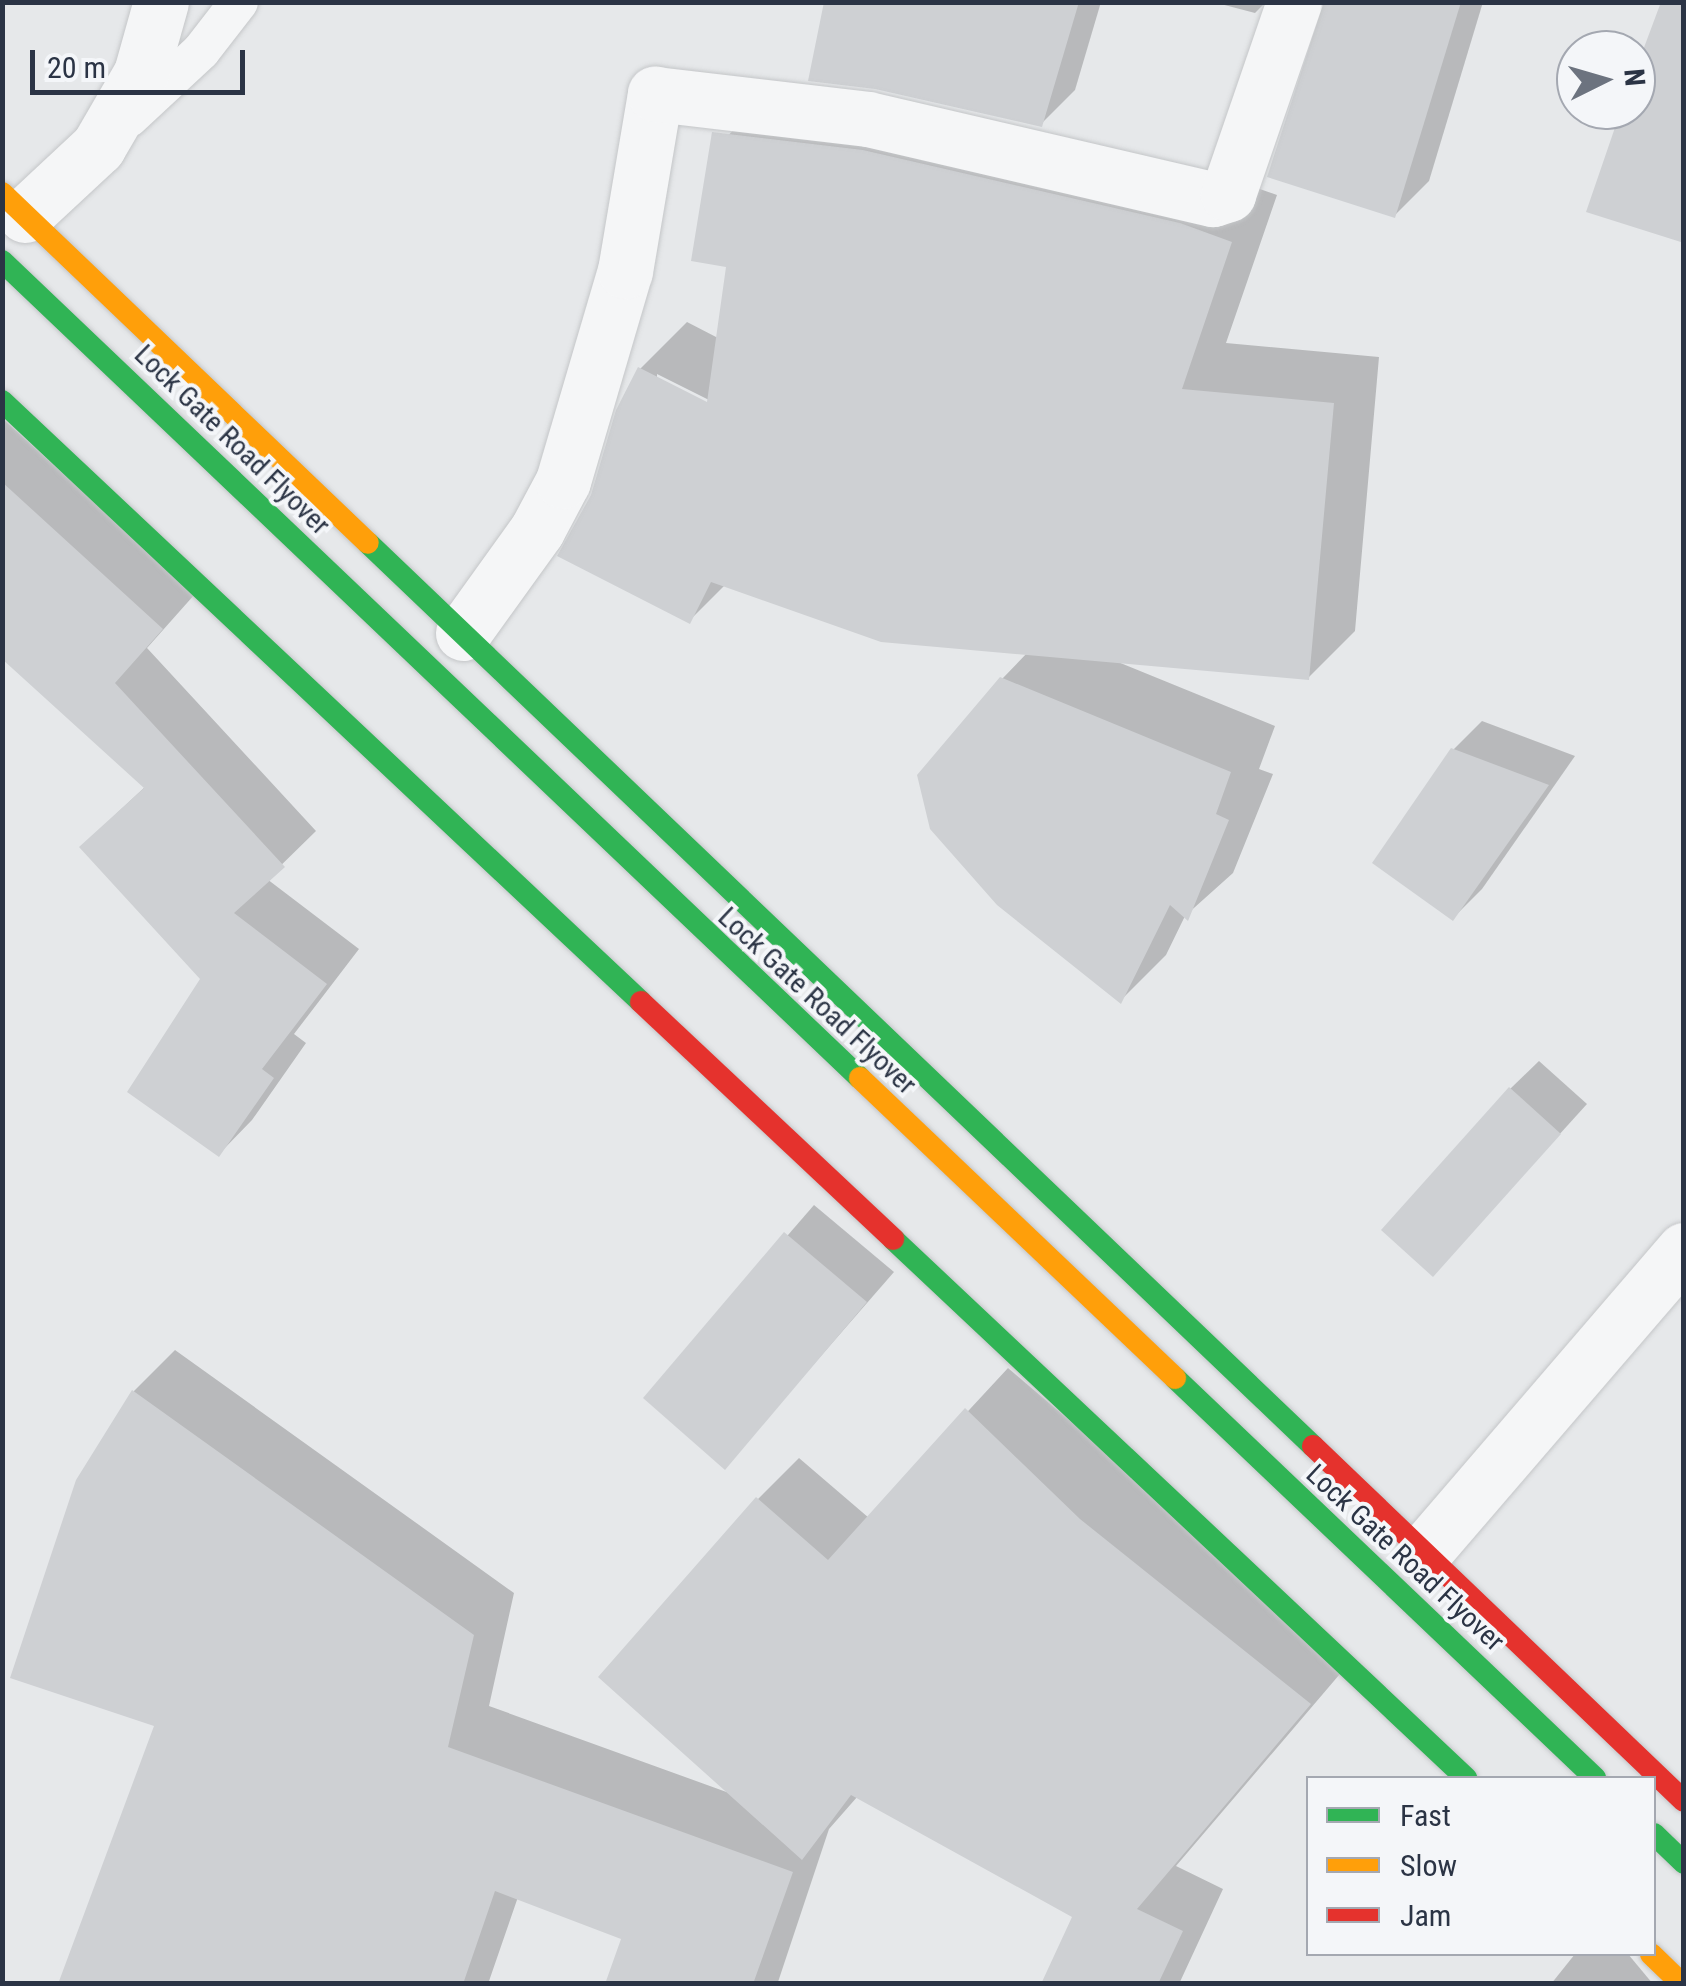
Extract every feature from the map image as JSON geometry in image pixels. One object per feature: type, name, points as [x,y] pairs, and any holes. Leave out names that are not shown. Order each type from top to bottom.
[{"type":"street","points":[[161,2],[141,73],[98,147],[10,223],[463,634],[1684,1801]]},
{"type":"street","points":[[463,634],[538,530],[563,482],[625,270],[655,94],[868,119],[1213,199],[1228,194],[1294,2]]},
{"type":"street","name":"Lock Gate Road Flyover","points":[[10,223],[1592,1776]]},
{"type":"street","points":[[2,402],[1464,1776]]},
{"type":"street","points":[[1425,1551],[1684,1250]]},
{"type":"street","points":[[1656,1836],[1684,1863]]},
{"type":"street","points":[[1653,1956],[1682,1984]]},
{"type":"lane","points":[[98,147],[201,51],[238,2]]},
{"type":"building","points":[[824,2],[1079,2],[1042,127],[875,89],[808,81]]},
{"type":"building","points":[[1324,2],[1461,2],[1395,218],[1267,177]]},
{"type":"building","points":[[1661,2],[1684,2],[1684,243],[1586,212],[1614,130],[1656,130],[1656,30],[1651,30]]},
{"type":"building","points":[[712,132],[863,150],[1180,223],[1232,242],[1182,389],[1334,403],[1309,680],[881,642],[711,582],[690,624],[557,556],[591,495],[616,410],[638,367],[707,402],[726,267],[691,261]]},
{"type":"building","points":[[2,482],[163,629],[115,683],[285,867],[234,913],[327,984],[262,1069],[274,1078],[219,1157],[127,1092],[200,979],[79,847],[144,788],[2,659]]},
{"type":"building","points":[[1000,677],[1231,772],[1216,814],[1229,820],[1188,921],[1170,905],[1121,1004],[997,905],[930,829],[917,775]]},
{"type":"building","points":[[1451,748],[1549,785],[1453,921],[1372,863]]},
{"type":"building","points":[[1509,1087],[1561,1134],[1433,1277],[1381,1230]]},
{"type":"building","points":[[784,1232],[867,1302],[725,1470],[643,1398]]},
{"type":"building","points":[[132,1390],[474,1635],[448,1747],[793,1872],[753,1984],[605,1984],[621,1939],[495,1891],[463,1984],[58,1984],[154,1726],[10,1678],[76,1480]]},
{"type":"building","points":[[965,1408],[1080,1519],[1311,1704],[1137,1909],[1183,1931],[1158,1984],[1041,1984],[1072,1917],[851,1795],[802,1860],[598,1677],[756,1497],[828,1560]]},
{"type":"traffic: fast","points":[[2,261],[860,1078]]},
{"type":"traffic: fast","points":[[2,401],[641,1002]]},
{"type":"traffic: fast","points":[[368,543],[1313,1446]]},
{"type":"traffic: fast","points":[[893,1239],[1464,1776]]},
{"type":"traffic: fast","points":[[1175,1378],[1593,1776]]},
{"type":"traffic: fast","points":[[1656,1836],[1684,1863]]},
{"type":"traffic: slow","points":[[2,193],[368,543]]},
{"type":"traffic: slow","points":[[860,1078],[1175,1378]]},
{"type":"traffic: slow","points":[[1653,1956],[1682,1984]]},
{"type":"traffic: jam","points":[[641,1002],[893,1239]]},
{"type":"traffic: jam","points":[[1313,1446],[1684,1801]]}]
